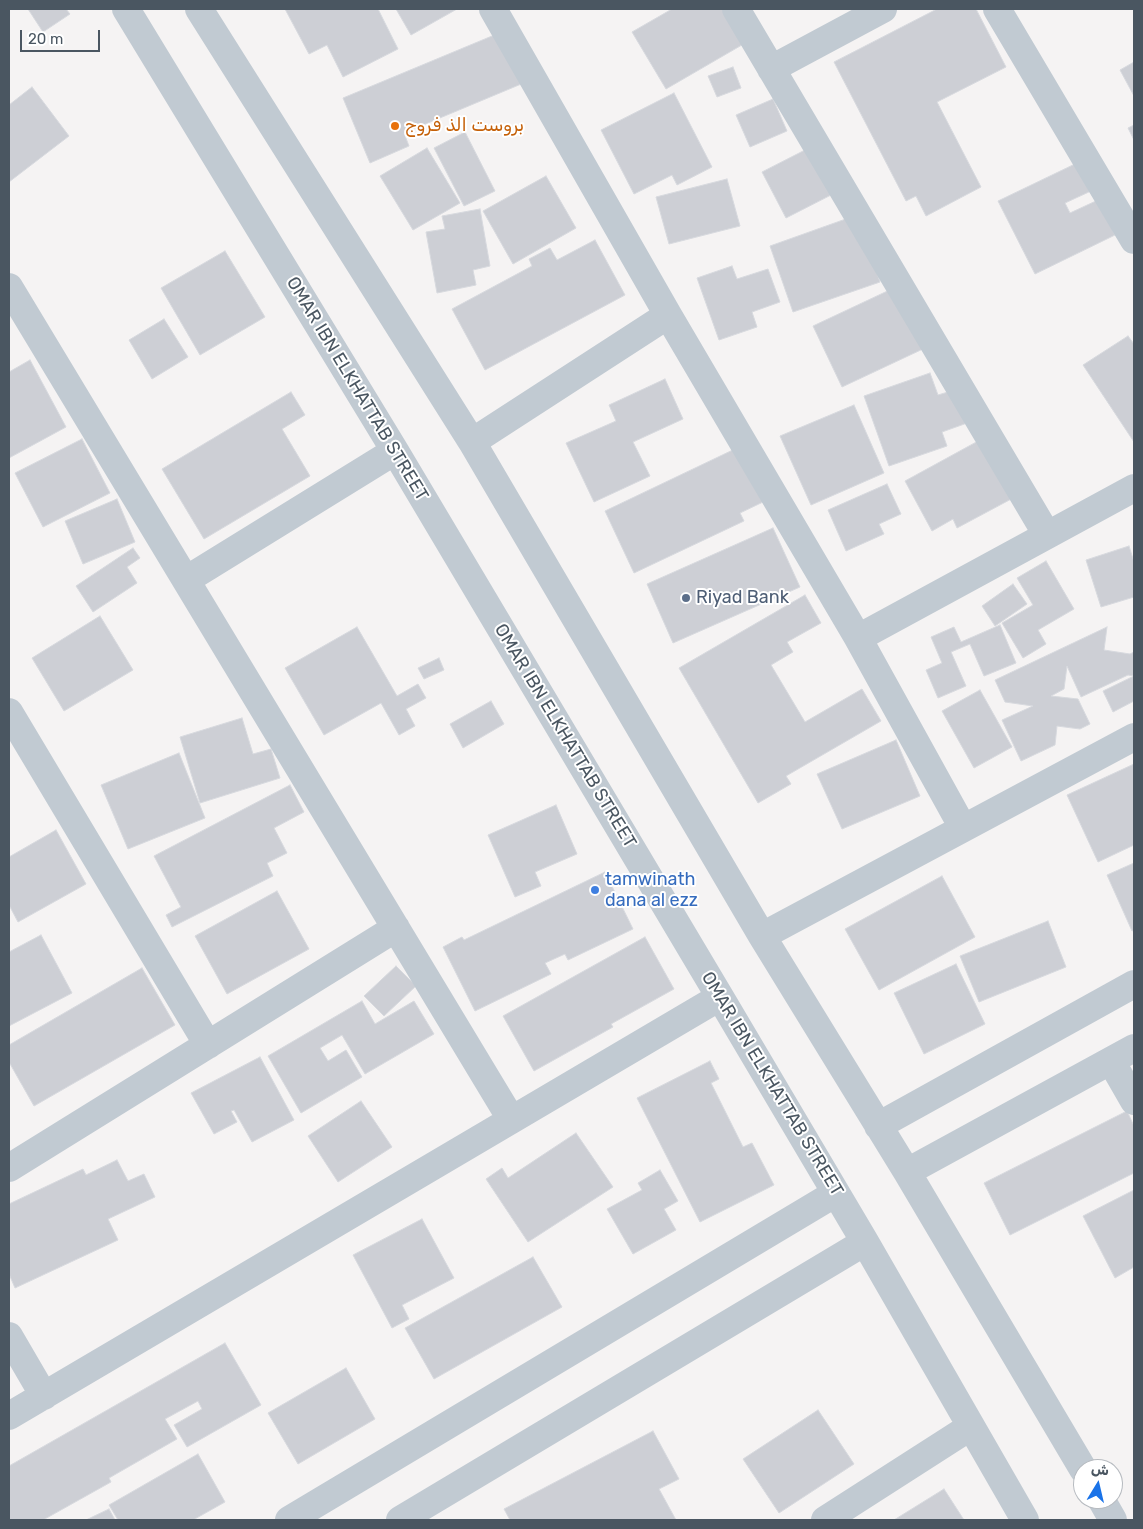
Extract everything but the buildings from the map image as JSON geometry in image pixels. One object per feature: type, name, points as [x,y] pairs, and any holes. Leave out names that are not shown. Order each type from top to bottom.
[{"type":"street","name":"OMAR IBN ELKHATTAB STREET","points":[[126,9],[395,451],[720,997],[836,1192],[1025,1520]]},
{"type":"street","points":[[199,9],[472,442],[762,936],[907,1172],[1077,1459]]},
{"type":"street","points":[[493,9],[668,315],[858,638],[963,828]]},
{"type":"street","points":[[736,9],[1047,535]]},
{"type":"street","points":[[771,69],[883,9]]},
{"type":"street","points":[[997,9],[1134,240]]},
{"type":"street","points":[[9,287],[511,1119]]},
{"type":"street","points":[[472,442],[668,315]]},
{"type":"street","points":[[186,580],[395,451]]},
{"type":"street","points":[[858,638],[1134,488]]},
{"type":"street","points":[[9,712],[208,1045]]},
{"type":"street","points":[[762,936],[1134,737]]},
{"type":"street","points":[[10,1164],[208,1045],[396,928]]},
{"type":"street","points":[[878,1126],[1134,984]]},
{"type":"street","points":[[9,1416],[720,997]]},
{"type":"street","points":[[907,1172],[1134,1048]]},
{"type":"street","points":[[1111,1061],[1134,1101]]},
{"type":"street","points":[[289,1520],[836,1192]]},
{"type":"street","points":[[400,1520],[865,1242]]},
{"type":"street","points":[[9,1336],[44,1396]]},
{"type":"street","points":[[825,1520],[970,1427]]},
{"type":"street","points":[[1107,1509],[1113,1520]]},
{"type":"place","name":"بروست الذ فروج","points":[[395,126]]},
{"type":"place","name":"Riyad Bank","points":[[686,598]]},
{"type":"place","name":"tamwinath dana al ezz","points":[[595,890]]}]
